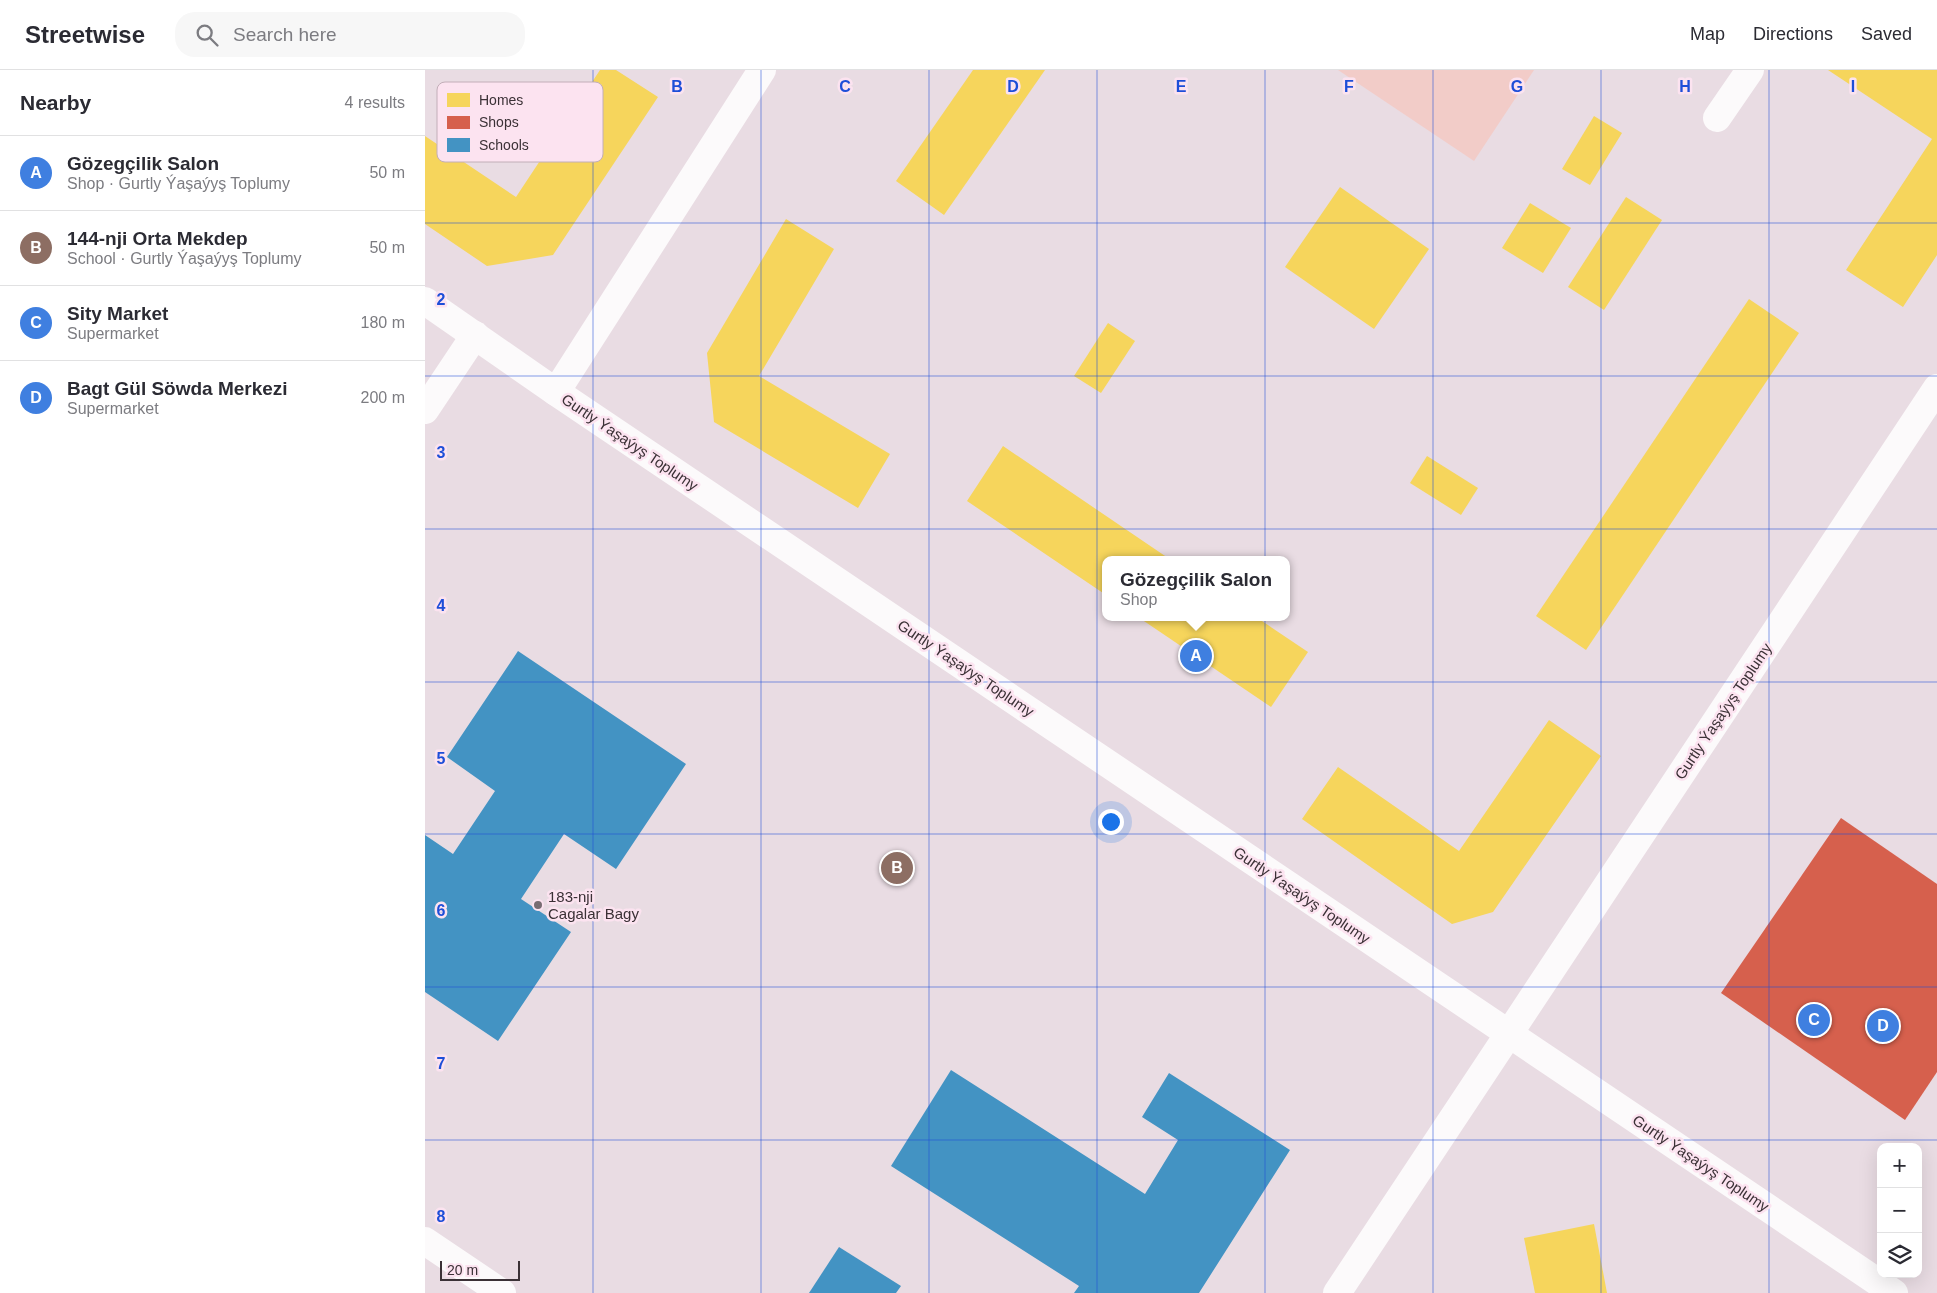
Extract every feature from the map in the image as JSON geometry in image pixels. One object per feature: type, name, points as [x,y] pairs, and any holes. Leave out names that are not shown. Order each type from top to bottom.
[{"type":"street","points":[[556,392],[762,70]]},
{"type":"street","points":[[1717,118],[1750,70]]},
{"type":"street","name":"Gurtly Ýaşaýyş Toplumy","points":[[425,301],[556,392],[1894,1293]]},
{"type":"street","points":[[425,410],[475,335]]},
{"type":"street","name":"Gurtly Ýaşaýyş Toplumy","points":[[1337,1293],[1937,388]]},
{"type":"street","points":[[425,1241],[502,1293]]},
{"type":"shaded area","points":[[1338,70],[1534,70],[1474,161]]},
{"type":"building: Homes","points":[[600,70],[616,70],[658,97],[553,255],[487,266],[425,224],[425,136],[437,144],[437,162],[464,162],[516,197],[539,162],[603,162],[603,82],[592,82]]},
{"type":"building: Homes","points":[[973,70],[1045,70],[944,215],[896,181]]},
{"type":"building: Homes","points":[[1828,70],[1937,70],[1937,255],[1903,307],[1846,270],[1932,139]]},
{"type":"building: Homes","points":[[1594,116],[1622,133],[1590,185],[1562,169]]},
{"type":"building: Homes","points":[[1340,187],[1429,249],[1374,329],[1285,267]]},
{"type":"building: Homes","points":[[1626,197],[1662,220],[1604,310],[1568,287]]},
{"type":"building: Homes","points":[[1530,203],[1571,228],[1543,273],[1502,248]]},
{"type":"building: Homes","points":[[786,219],[834,249],[759,376],[890,454],[858,508],[714,422],[707,353]]},
{"type":"building: Homes","points":[[1749,299],[1799,333],[1586,650],[1536,616]]},
{"type":"building: Homes","points":[[1108,323],[1135,341],[1101,393],[1074,376]]},
{"type":"building: Homes","points":[[1003,446],[1165,556],[1102,556],[1102,592],[967,501]]},
{"type":"building: Homes","points":[[1427,456],[1478,488],[1461,515],[1410,483]]},
{"type":"building: Homes","points":[[1144,621],[1262,621],[1308,652],[1271,707]]},
{"type":"building: Homes","points":[[1549,720],[1601,756],[1493,912],[1452,924],[1302,819],[1338,767],[1459,851]]},
{"type":"building: Homes","points":[[1594,1224],[1607,1293],[1535,1293],[1524,1238]]},
{"type":"building: Shops","points":[[1841,818],[1937,884],[1937,1072],[1905,1120],[1721,993]]},
{"type":"building: Schools","points":[[518,651],[686,764],[616,869],[564,834],[521,899],[571,932],[498,1041],[425,992],[425,835],[453,854],[495,791],[447,757]]},
{"type":"building: Schools","points":[[951,1070],[1145,1194],[1178,1140],[1142,1117],[1169,1073],[1290,1150],[1199,1293],[1074,1293],[1079,1286],[891,1166]]},
{"type":"building: Schools","points":[[839,1247],[901,1286],[896,1293],[809,1293]]},
{"type":"place","name":"Gözegçilik Salon","points":[[1196,656]]},
{"type":"place","name":"144-nji Orta Mekdep","points":[[897,868]]},
{"type":"place","name":"183-nji Cagalar Bagy","points":[[538,905]]},
{"type":"place","name":"Sity Market","points":[[1814,1020]]},
{"type":"place","name":"Bagt Gül Söwda Merkezi","points":[[1883,1026]]}]
